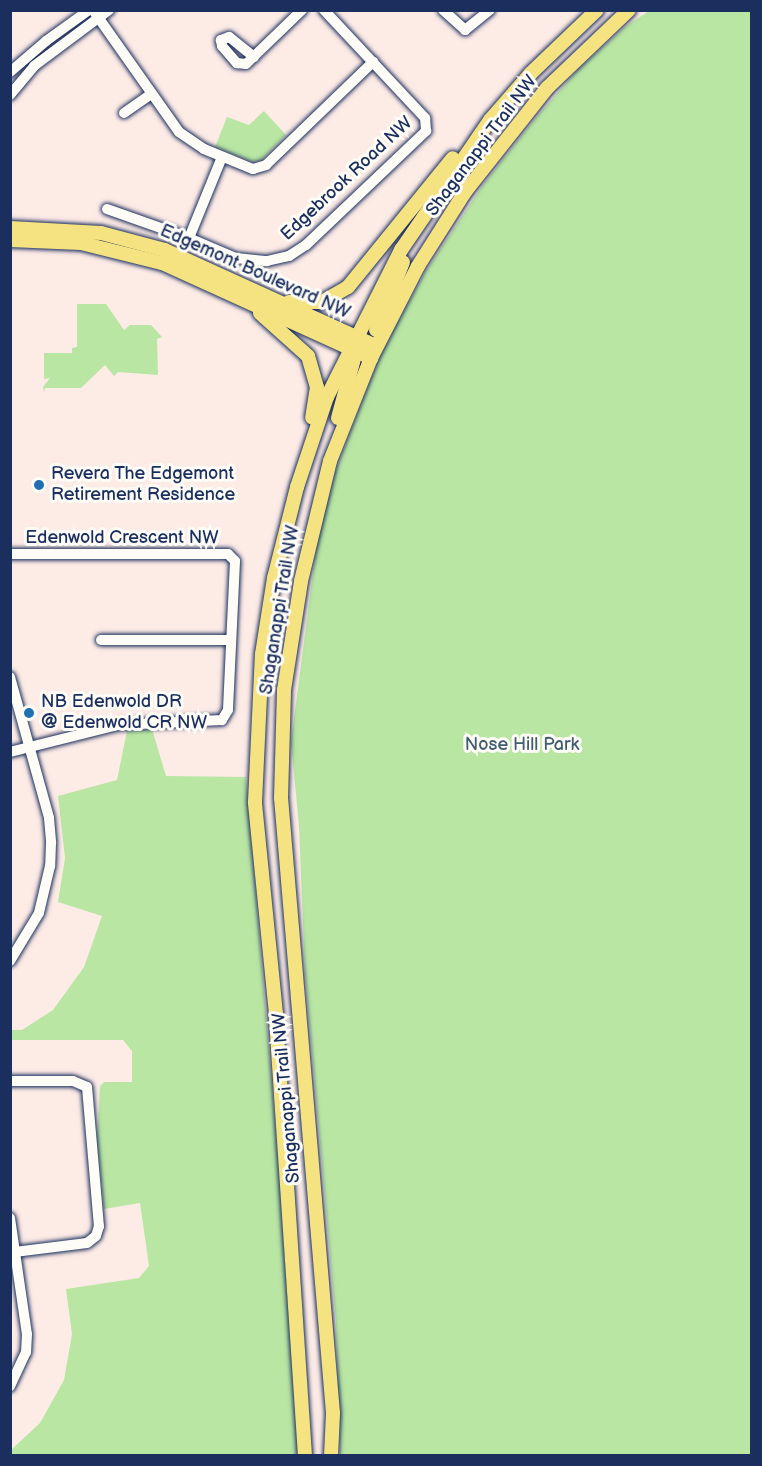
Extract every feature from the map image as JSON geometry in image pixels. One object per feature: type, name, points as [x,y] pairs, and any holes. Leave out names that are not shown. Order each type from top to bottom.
[{"type":"main road","name":"Shaganappi Trail NW","points":[[305,1455],[276,1014],[255,802],[262,654],[274,579],[297,487],[327,397],[418,224],[475,140],[531,73],[597,10]]},
{"type":"main road","name":"Shaganappi Trail NW","points":[[331,1455],[333,1413],[286,869],[280,738],[289,644],[314,519],[330,461],[373,349],[418,266],[465,192],[547,88],[629,10]]},
{"type":"main road","points":[[264,295],[310,304],[348,287],[453,158],[475,140]]},
{"type":"main road","points":[[10,220],[33,227]]},
{"type":"main road","points":[[373,349],[418,224]]},
{"type":"main road","name":"Edgemont Boulevard NW","points":[[10,228],[33,227],[128,238],[195,262],[264,295],[354,345]]},
{"type":"main road","name":"Edgemont Boulevard NW","points":[[10,240],[64,241],[124,251],[171,266],[242,299],[354,345],[373,349]]},
{"type":"main road","points":[[242,299],[298,345],[315,371],[316,405],[296,479],[297,487]]},
{"type":"main road","points":[[330,461],[330,446],[354,345]]},
{"type":"street","points":[[10,72],[94,13],[109,10]]},
{"type":"street","points":[[254,57],[302,10]]},
{"type":"street","name":"Edgebrook Road NW","points":[[189,238],[250,261],[289,256],[306,245],[426,131],[425,118],[324,10]]},
{"type":"street","points":[[443,10],[465,30],[490,10]]},
{"type":"street","points":[[94,13],[178,132],[222,157],[253,169],[262,168],[373,62]]},
{"type":"street","points":[[10,94],[34,66],[94,13]]},
{"type":"street","points":[[124,113],[151,94]]},
{"type":"street","points":[[107,209],[189,238],[222,157]]},
{"type":"street","name":"Edenwold Crescent NW","points":[[10,554],[231,555],[235,561],[228,710],[219,722],[118,725],[31,746]]},
{"type":"street","points":[[101,640],[231,640]]},
{"type":"street","points":[[10,677],[31,746],[49,818],[50,866],[39,912],[10,961]]},
{"type":"street","points":[[10,752],[31,746]]},
{"type":"street","points":[[10,1081],[73,1081],[87,1088],[99,1226],[96,1236],[87,1243],[15,1252]]},
{"type":"street","points":[[10,1218],[27,1343],[10,1387]]},
{"type":"green space","name":"Nose Hill Park","points":[[649,11],[751,11],[751,1455],[340,1456],[336,1323],[305,972],[299,826],[291,742],[318,534],[336,469],[381,353],[426,271],[483,185],[538,115],[579,69],[626,26]]},
{"type":"green space","points":[[264,111],[286,135],[260,161],[253,162],[215,147],[227,117],[249,125]]},
{"type":"green space","points":[[77,304],[106,304],[124,330],[130,325],[151,325],[162,337],[157,339],[158,375],[118,372],[114,376],[105,365],[81,388],[45,388],[44,392],[43,387],[50,378],[44,379],[44,353],[72,353],[72,348],[77,347]]},
{"type":"green space","points":[[152,729],[166,776],[246,777],[295,1361],[298,1455],[11,1455],[11,1450],[40,1423],[64,1380],[72,1334],[66,1289],[139,1278],[149,1266],[140,1203],[104,1209],[97,1138],[100,1086],[104,1082],[132,1082],[132,1051],[123,1040],[11,1040],[11,1030],[22,1030],[53,1010],[84,967],[102,916],[58,902],[65,858],[58,796],[117,780],[127,731]]},
{"type":"place","name":"Revera The Edgemont Retirement Residence","points":[[39,485]]},
{"type":"place","name":"NB Edenwold DR @ Edenwold CR NW","points":[[29,713]]}]
